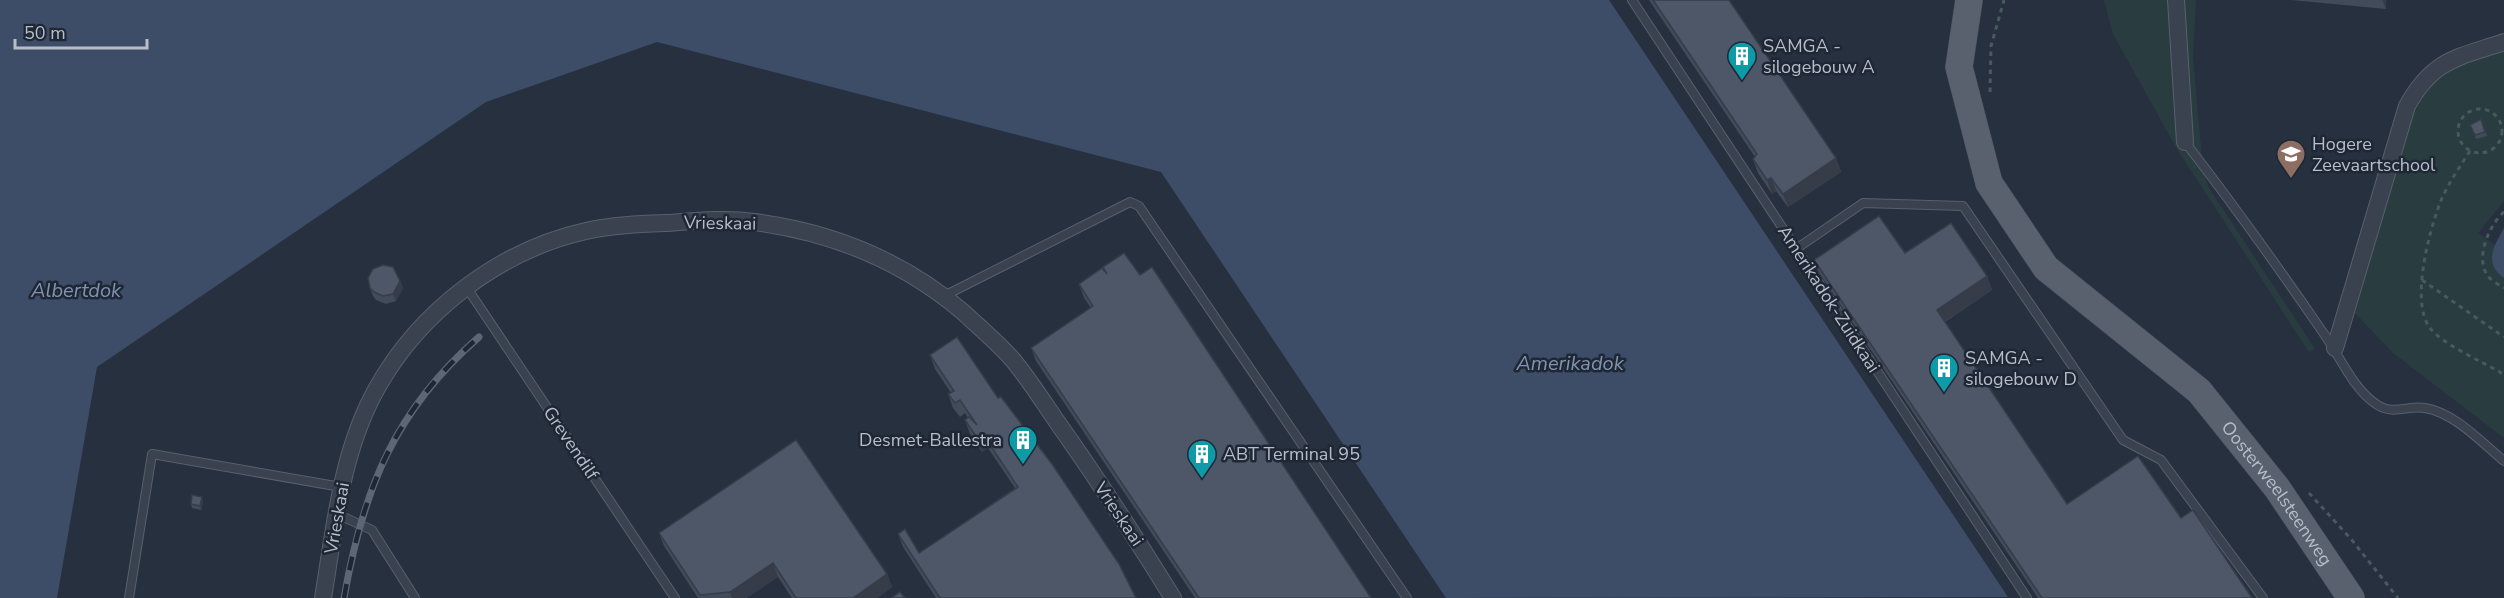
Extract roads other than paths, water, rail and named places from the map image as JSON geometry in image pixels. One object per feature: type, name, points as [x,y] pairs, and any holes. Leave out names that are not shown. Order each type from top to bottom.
[{"type":"main road","name":"Oosterweelsteenweg","points":[[1969,0],[1959,67],[1989,183],[2046,268],[2199,391],[2277,488],[2351,598]]},
{"type":"street","points":[[2176,0],[2185,142]]},
{"type":"street","points":[[2335,348],[2407,106],[2418,86],[2434,70],[2451,60],[2504,42]]},
{"type":"street","name":"Vrieskaai","points":[[323,598],[341,487],[354,434],[378,387],[409,341],[440,309],[483,275],[531,249],[586,231],[703,220],[752,221],[808,233],[867,250],[918,279],[962,311],[1012,359],[1086,464],[1173,598]]},
{"type":"lane","name":"Amerikadok-Zuidkaai","points":[[1632,0],[2027,598]]},
{"type":"lane","points":[[2185,142],[2236,207],[2335,348],[2353,380],[2376,404],[2392,411],[2424,408],[2446,415],[2504,461]]},
{"type":"lane","points":[[942,297],[1130,202],[1139,206],[1407,598]]},
{"type":"lane","points":[[1796,249],[1863,203],[1963,206],[2123,440],[2161,460],[2263,598]]},
{"type":"lane","name":"Grevendilf","points":[[467,288],[675,598]]},
{"type":"lane","points":[[129,598],[152,454],[341,487]]},
{"type":"lane","points":[[337,514],[372,530],[415,598]]},
{"type":"water","name":"Amerikadok","points":[[0,0],[1609,0],[2008,597],[1446,598],[1161,172],[657,42],[486,102],[97,367],[57,598],[0,598]]},
{"type":"water","points":[[2504,228],[2504,278],[2494,266],[2492,254]]},
{"type":"railway","points":[[344,598],[361,522],[387,455],[404,424],[425,394],[479,337]]},
{"type":"place","name":"SAMGA - silogebouw A","points":[[1742,82]]},
{"type":"place","name":"Hogere Zeevaartschool","points":[[2291,180]]},
{"type":"place","name":"SAMGA - silogebouw D","points":[[1944,394]]},
{"type":"place","name":"Desmet-Ballestra","points":[[1023,466]]},
{"type":"place","name":"ABT Terminal 95","points":[[1202,480]]},
{"type":"water label","name":"Albertdok","points":[[76,290]]}]
